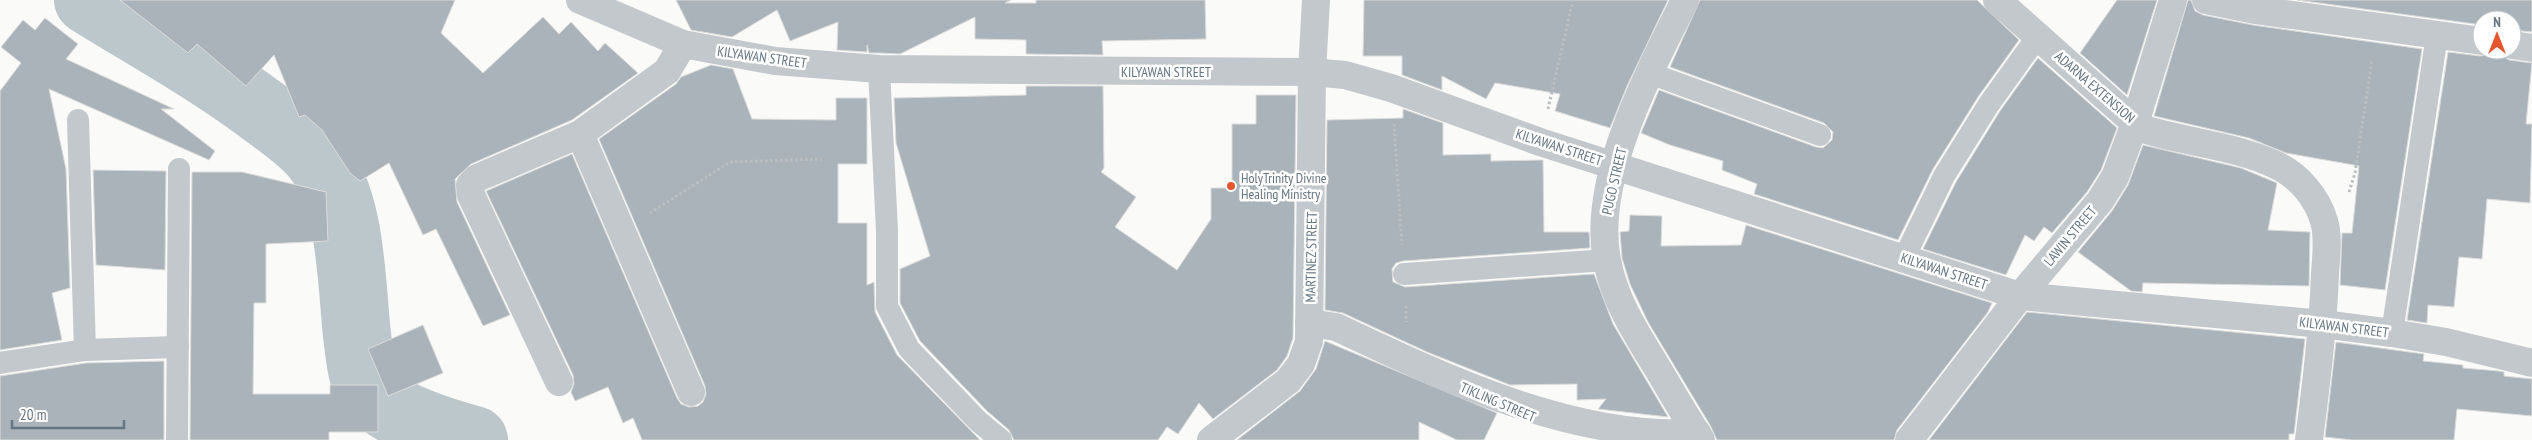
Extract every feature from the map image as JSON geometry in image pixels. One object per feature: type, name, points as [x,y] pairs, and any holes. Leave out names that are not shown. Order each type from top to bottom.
[{"type":"street","name":"KILYAWAN STREET","points":[[580,0],[683,44],[775,61],[880,69],[1312,72],[1345,75],[1391,88],[1540,142],[2020,296],[2323,324],[2392,333],[2446,342],[2532,363]]},
{"type":"street","name":"MARTINEZ STREET","points":[[1211,440],[1288,381],[1301,364],[1309,341],[1312,72],[1316,0]]},
{"type":"street","name":"PUGO STREET","points":[[1685,0],[1649,72],[1614,165],[1606,200],[1604,230],[1606,260],[1616,292],[1630,323],[1699,437]]},
{"type":"street","name":"LAWIN STREET","points":[[1909,440],[2020,296],[2100,201],[2115,177],[2135,123],[2173,0]]},
{"type":"street","points":[[2206,0],[2255,10],[2472,40]]},
{"type":"street","name":"ADARNA EXTENSION","points":[[2008,4],[2038,36],[2135,123],[2148,130],[2250,155],[2277,165],[2297,179],[2313,196],[2325,221]]},
{"type":"street","points":[[559,382],[471,195],[470,185],[477,178],[580,134],[667,71],[683,44]]},
{"type":"street","points":[[580,134],[691,392]]},
{"type":"street","points":[[2309,440],[2323,324],[2326,251],[2325,221]]},
{"type":"street","name":"TIKLING STREET","points":[[1309,323],[1320,323],[1336,327],[1520,414],[1613,436],[1647,440],[1699,437]]},
{"type":"lane","points":[[2392,333],[2437,35]]},
{"type":"lane","points":[[1904,258],[1944,176],[1989,104],[2038,36]]},
{"type":"lane","points":[[880,69],[887,231],[887,306],[909,349],[978,421],[1001,440]]},
{"type":"lane","points":[[1649,72],[1820,136]]},
{"type":"lane","points":[[78,120],[85,350]]},
{"type":"lane","points":[[177,440],[179,169]]},
{"type":"lane","points":[[1404,274],[1606,260]]},
{"type":"lane","points":[[0,363],[85,350],[178,347]]},
{"type":"path","points":[[1540,142],[1573,0]]},
{"type":"path","points":[[2325,221],[2349,193],[2356,174],[2377,27]]},
{"type":"path","points":[[1391,88],[1408,361]]},
{"type":"path","points":[[622,231],[730,162],[822,159]]},
{"type":"building","points":[[120,0],[455,0],[441,33],[483,73],[543,17],[559,34],[571,22],[598,51],[605,43],[638,73],[572,120],[471,164],[455,179],[457,202],[510,315],[483,326],[436,229],[423,235],[389,163],[360,181],[350,173],[322,130],[305,115],[299,117],[274,55],[246,86],[197,44],[188,53]]},
{"type":"building","points":[[676,0],[1011,0],[1005,3],[1036,3],[1036,0],[1205,0],[1206,39],[1102,41],[1103,55],[1026,54],[1026,40],[975,39],[975,17],[900,54],[869,53],[867,45],[867,52],[837,50],[838,22],[790,41],[777,10],[732,37],[691,30]]},
{"type":"building","points":[[1364,0],[1668,0],[1627,86],[1610,128],[1555,111],[1560,94],[1495,83],[1486,99],[1442,76],[1442,90],[1402,75],[1402,56],[1363,56]]},
{"type":"building","points":[[1700,0],[1977,0],[2019,40],[1978,97],[1933,169],[1898,240],[1754,194],[1757,184],[1722,170],[1723,161],[1670,145],[1641,133],[1659,90],[1816,147],[1823,148],[1832,140],[1833,132],[1824,123],[1670,67]]},
{"type":"building","points":[[2117,0],[2157,0],[2127,95],[2080,53]]},
{"type":"building","points":[[2188,0],[2191,0],[2195,11],[2203,15],[2253,25],[2422,49],[2385,290],[2340,285],[2342,233],[2352,233],[2359,166],[2286,153],[2249,138],[2154,116]]},
{"type":"building","points":[[2297,0],[2532,0],[2532,32],[2522,31],[2522,10],[2472,10],[2472,24]]},
{"type":"building","points":[[45,18],[78,44],[66,59],[174,109],[161,109],[215,151],[209,160],[49,89],[66,169],[70,288],[52,293],[62,340],[0,350],[0,91],[21,63],[1,47],[23,20],[35,30]]},
{"type":"building","points":[[2448,52],[2472,55],[2472,60],[2509,60],[2532,63],[2526,124],[2532,124],[2530,203],[2487,199],[2482,259],[2459,257],[2454,307],[2428,305],[2427,323],[2407,320]]},
{"type":"building","points":[[2038,58],[2117,128],[2101,170],[2087,192],[2052,233],[2044,227],[2034,241],[2025,235],[2006,275],[1923,249],[1956,182],[2000,111]]},
{"type":"building","points":[[711,65],[733,69],[752,119],[836,120],[836,98],[867,98],[867,164],[838,164],[838,223],[867,223],[867,285],[874,282],[875,312],[897,355],[980,440],[642,440],[633,418],[623,423],[608,387],[575,401],[571,392],[574,384],[573,375],[486,191],[572,154],[677,398],[681,404],[689,407],[698,406],[703,402],[706,394],[705,386],[599,139],[676,84],[681,77]]},
{"type":"building","points":[[1026,86],[1103,86],[1104,168],[1101,172],[1136,197],[1115,227],[1177,270],[1211,219],[1211,188],[1232,188],[1232,124],[1256,124],[1256,95],[1296,95],[1293,338],[1287,356],[1277,370],[1213,419],[1199,403],[1178,434],[1167,427],[1158,440],[1014,440],[1009,430],[987,411],[920,341],[900,303],[900,269],[930,256],[896,143],[894,98],[1026,95]]},
{"type":"building","points":[[1403,109],[1443,123],[1443,155],[1491,154],[1491,161],[1543,160],[1544,232],[1589,232],[1590,248],[1403,261],[1396,263],[1392,269],[1393,282],[1405,287],[1594,274],[1613,324],[1668,417],[1598,409],[1606,399],[1577,400],[1577,384],[1510,385],[1427,352],[1343,313],[1325,310],[1327,120],[1403,118]]},
{"type":"building","points":[[2143,145],[2241,168],[2277,183],[2268,230],[2310,232],[2309,286],[2143,283],[2142,292],[2131,291],[2078,252],[2112,211],[2128,185]]},
{"type":"building","points":[[93,170],[166,171],[165,270],[96,265]]},
{"type":"building","points":[[192,172],[242,172],[326,192],[328,241],[266,244],[266,303],[254,303],[253,394],[330,394],[330,385],[378,385],[378,432],[329,432],[329,440],[190,440]]},
{"type":"building","points":[[1630,215],[1662,216],[1661,246],[1741,245],[1746,225],[1992,303],[1988,312],[1897,430],[1894,440],[1717,440],[1710,425],[1648,322],[1630,284],[1622,258],[1620,232],[1629,231]]},
{"type":"building","points":[[2027,312],[2305,339],[2294,434],[2289,434],[2289,440],[1929,440]]},
{"type":"building","points":[[423,325],[443,373],[388,396],[368,349]]},
{"type":"building","points":[[1325,341],[1497,413],[1484,440],[1457,440],[1419,422],[1419,440],[1237,440],[1300,391],[1316,369]]},
{"type":"building","points":[[2336,342],[2424,354],[2423,361],[2463,365],[2463,368],[2499,371],[2504,372],[2504,376],[2532,379],[2532,416],[2457,409],[2454,440],[2352,440],[2325,437]]},
{"type":"building","points":[[164,361],[164,440],[0,440],[0,376],[86,363]]},
{"type":"waterway","points":[[88,0],[240,95],[304,143],[316,156],[328,174],[337,195],[343,218],[351,266],[357,335],[366,385],[377,399],[402,415],[474,440]]},
{"type":"place","name":"HolyTrinity Divine Healing Ministry","points":[[1231,186]]}]
